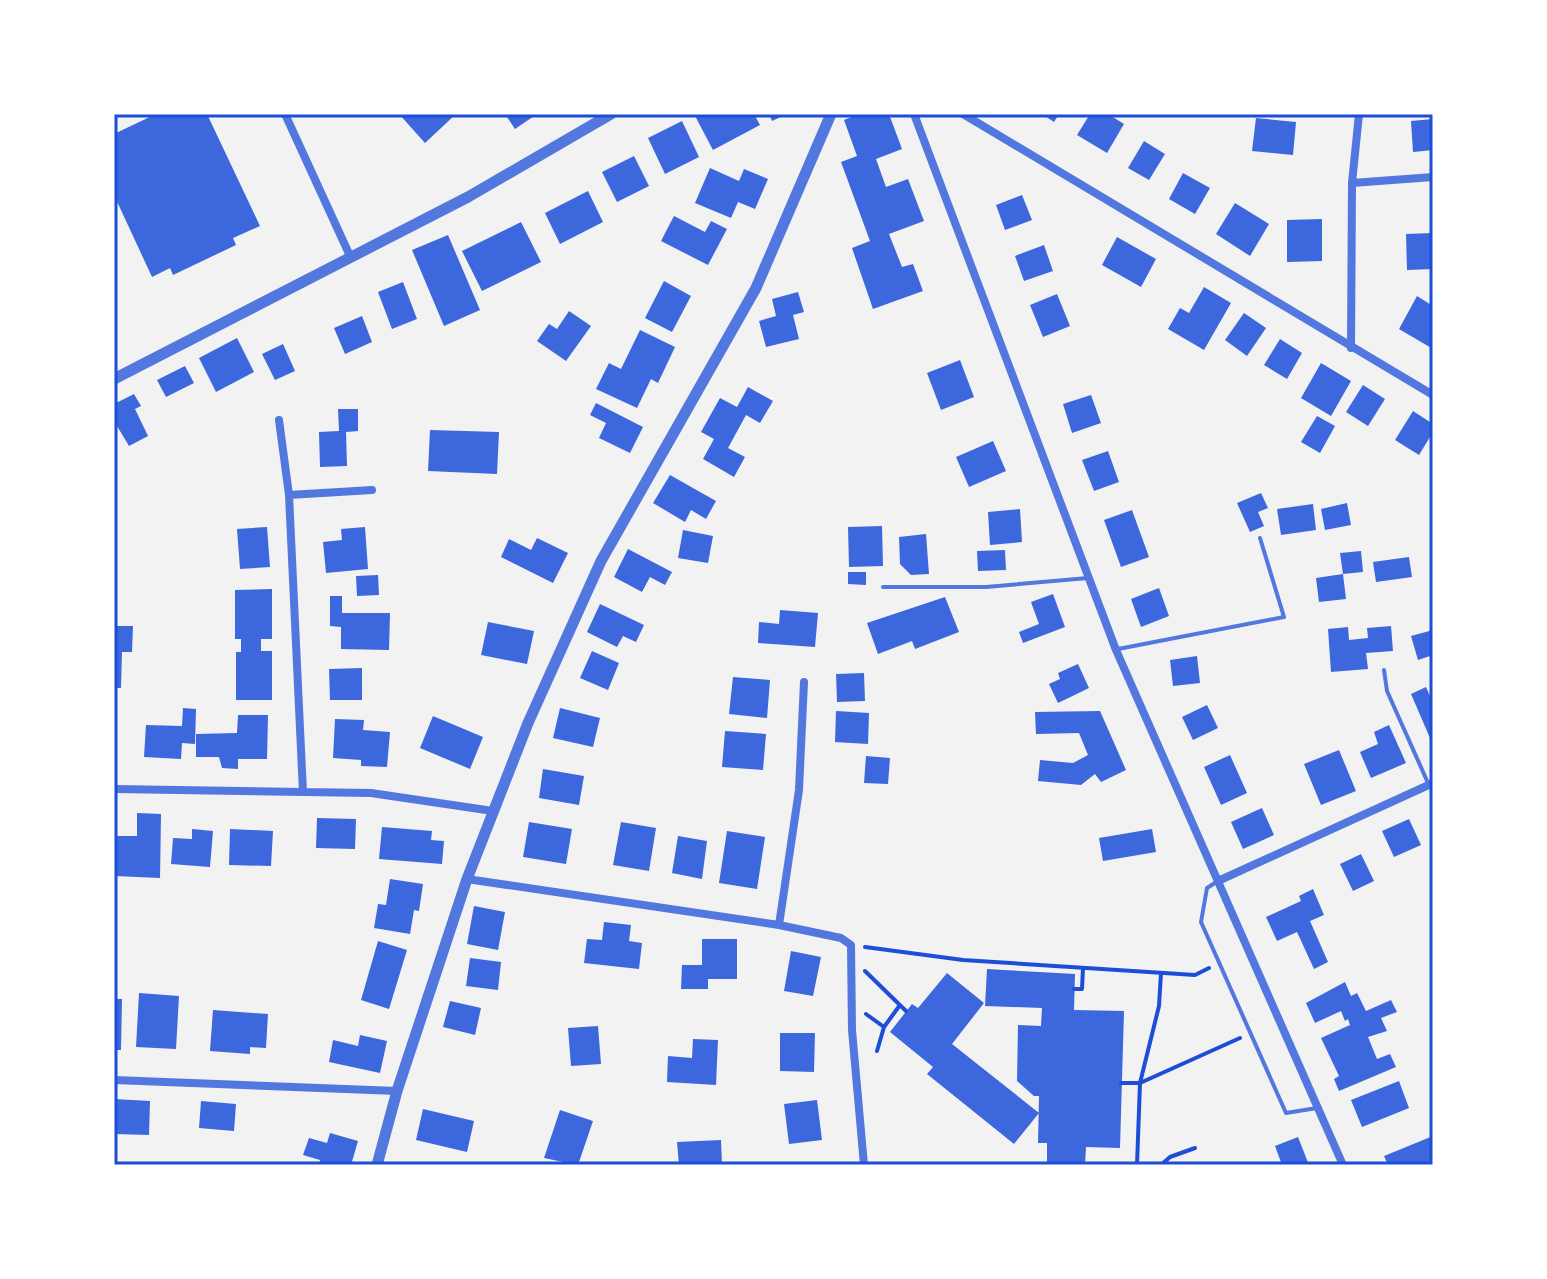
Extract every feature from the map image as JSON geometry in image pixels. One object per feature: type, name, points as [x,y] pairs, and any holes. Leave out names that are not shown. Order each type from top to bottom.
[{"type":"street","points":[[285,114],[350,256]]},
{"type":"street","points":[[114,379],[468,197],[611,114]]},
{"type":"street","points":[[377,1165],[397,1091],[467,879],[528,723],[601,561],[756,288],[831,114]]},
{"type":"street","points":[[914,114],[1116,650],[1343,1165]]},
{"type":"street","points":[[963,114],[1433,395]]},
{"type":"street","points":[[1351,348],[1352,183],[1359,114]]},
{"type":"street","points":[[1352,183],[1433,177]]},
{"type":"street","points":[[279,420],[289,495],[303,792]]},
{"type":"street","points":[[289,495],[372,490]]},
{"type":"street","points":[[779,925],[799,790],[804,682]]},
{"type":"street","points":[[1218,881],[1431,784]]},
{"type":"street","points":[[114,789],[371,793],[493,811]]},
{"type":"street","points":[[467,879],[779,925],[841,938],[851,945],[852,1003],[864,1165]]},
{"type":"street","points":[[114,1080],[397,1091]]},
{"type":"lane","points":[[1116,650],[1284,617],[1260,538]]},
{"type":"lane","points":[[883,587],[986,587],[1088,578]]},
{"type":"lane","points":[[1384,670],[1387,691],[1431,784]]},
{"type":"lane","points":[[1218,881],[1207,888],[1201,922],[1217,964],[1286,1113],[1317,1108]]},
{"type":"path","points":[[851,945],[963,960],[1195,975],[1217,964]]},
{"type":"path","points":[[851,958],[906,1011]]},
{"type":"path","points":[[1074,989],[1082,989],[1083,968]]},
{"type":"path","points":[[1137,1165],[1140,1083],[1159,1006],[1161,973]]},
{"type":"path","points":[[852,1003],[884,1027]]},
{"type":"path","points":[[877,1051],[884,1027],[900,1005]]},
{"type":"path","points":[[1121,1083],[1140,1083],[1249,1033]]},
{"type":"path","points":[[1161,1165],[1170,1157],[1195,1148]]},
{"type":"building","points":[[156,114],[207,114],[260,226],[233,238],[236,245],[173,275],[170,268],[152,277],[114,195],[114,134]]},
{"type":"building","points":[[399,114],[456,114],[425,143]]},
{"type":"building","points":[[505,114],[537,114],[515,129]]},
{"type":"building","points":[[694,114],[754,114],[760,125],[713,150]]},
{"type":"building","points":[[769,114],[787,114],[772,121]]},
{"type":"building","points":[[859,114],[889,114],[902,149],[876,159],[886,187],[908,179],[924,221],[889,234],[902,267],[913,264],[923,291],[873,309],[852,248],[870,241],[841,162],[857,156],[844,120]]},
{"type":"building","points":[[1042,114],[1059,114],[1054,122]]},
{"type":"building","points":[[1090,114],[1108,114],[1124,124],[1107,153],[1077,135]]},
{"type":"building","points":[[1256,118],[1296,122],[1293,155],[1252,151]]},
{"type":"building","points":[[1433,119],[1433,150],[1413,152],[1411,121]]},
{"type":"building","points":[[682,121],[699,157],[665,174],[648,138]]},
{"type":"building","points":[[1144,141],[1165,154],[1149,180],[1128,168]]},
{"type":"building","points":[[634,156],[649,186],[617,202],[602,172]]},
{"type":"building","points":[[710,168],[739,181],[744,169],[768,179],[755,209],[738,202],[731,218],[695,203]]},
{"type":"building","points":[[1183,173],[1210,188],[1195,214],[1169,199]]},
{"type":"building","points":[[588,191],[603,222],[560,244],[545,213]]},
{"type":"building","points":[[1022,195],[1032,220],[1005,230],[996,205]]},
{"type":"building","points":[[1235,203],[1269,224],[1250,256],[1216,234]]},
{"type":"building","points":[[674,216],[705,232],[711,221],[727,229],[708,265],[661,241]]},
{"type":"building","points":[[1322,219],[1322,261],[1287,262],[1287,220]]},
{"type":"building","points":[[521,222],[541,262],[482,291],[462,251]]},
{"type":"building","points":[[1433,233],[1433,269],[1407,270],[1406,234]]},
{"type":"building","points":[[448,235],[480,310],[444,326],[412,250]]},
{"type":"building","points":[[1117,237],[1156,259],[1141,287],[1102,265]]},
{"type":"building","points":[[1044,245],[1053,271],[1024,281],[1015,256]]},
{"type":"building","points":[[664,281],[691,296],[672,332],[645,318]]},
{"type":"building","points":[[403,282],[417,319],[392,329],[378,292]]},
{"type":"building","points":[[1204,287],[1231,303],[1204,350],[1168,329],[1180,308],[1189,313]]},
{"type":"building","points":[[798,292],[804,312],[793,315],[799,339],[766,347],[759,321],[776,316],[772,299]]},
{"type":"building","points":[[1057,294],[1070,326],[1043,337],[1030,305]]},
{"type":"building","points":[[1417,296],[1433,306],[1433,349],[1399,329]]},
{"type":"building","points":[[569,311],[591,326],[566,361],[537,341],[549,324],[557,329]]},
{"type":"building","points":[[1244,313],[1266,328],[1247,356],[1225,340]]},
{"type":"building","points":[[362,316],[372,342],[345,354],[334,328]]},
{"type":"building","points":[[640,330],[675,347],[658,383],[651,379],[637,408],[596,389],[609,363],[621,369]]},
{"type":"building","points":[[237,338],[254,372],[216,392],[199,358]]},
{"type":"building","points":[[1280,339],[1302,353],[1287,379],[1264,365]]},
{"type":"building","points":[[283,344],[295,371],[275,380],[262,354]]},
{"type":"building","points":[[960,360],[974,397],[941,410],[927,373]]},
{"type":"building","points":[[1321,363],[1351,381],[1331,416],[1301,398]]},
{"type":"building","points":[[185,366],[194,383],[166,397],[157,380]]},
{"type":"building","points":[[1363,385],[1385,399],[1368,426],[1346,412]]},
{"type":"building","points":[[748,387],[773,401],[760,423],[746,415],[728,448],[745,457],[734,477],[703,459],[714,439],[701,432],[720,398],[737,407]]},
{"type":"building","points":[[134,394],[141,406],[135,409],[148,436],[129,446],[114,421],[114,404]]},
{"type":"building","points":[[1091,395],[1101,423],[1072,433],[1063,404]]},
{"type":"building","points":[[596,403],[643,427],[630,453],[599,438],[606,423],[590,415]]},
{"type":"building","points":[[338,409],[358,409],[358,431],[346,432],[347,466],[320,467],[319,432],[339,431]]},
{"type":"building","points":[[1413,411],[1433,424],[1433,432],[1419,455],[1395,440]]},
{"type":"building","points":[[1317,416],[1335,426],[1320,453],[1301,442]]},
{"type":"building","points":[[430,430],[499,432],[497,474],[428,471]]},
{"type":"building","points":[[993,441],[1006,471],[969,487],[956,457]]},
{"type":"building","points":[[1108,451],[1119,482],[1094,491],[1082,460]]},
{"type":"building","points":[[670,475],[716,501],[706,519],[691,510],[685,522],[653,503]]},
{"type":"building","points":[[1261,493],[1268,508],[1258,512],[1264,526],[1250,532],[1237,503]]},
{"type":"building","points":[[1347,503],[1351,525],[1325,530],[1321,509]]},
{"type":"building","points":[[1313,504],[1316,530],[1281,535],[1277,509]]},
{"type":"building","points":[[1020,509],[1022,542],[990,545],[988,512]]},
{"type":"building","points":[[1132,510],[1149,557],[1121,567],[1104,520]]},
{"type":"building","points":[[882,526],[883,566],[849,567],[848,527]]},
{"type":"building","points":[[267,527],[270,567],[240,569],[237,529]]},
{"type":"building","points":[[365,527],[368,569],[326,573],[323,542],[342,540],[341,529]]},
{"type":"building","points":[[683,530],[713,536],[708,563],[678,558]]},
{"type":"building","points":[[926,534],[929,574],[911,575],[900,564],[899,537]]},
{"type":"building","points":[[537,538],[568,553],[553,583],[501,557],[509,539],[531,550]]},
{"type":"building","points":[[628,549],[672,572],[665,585],[650,577],[642,592],[614,577]]},
{"type":"building","points":[[1005,550],[1006,570],[978,571],[977,551]]},
{"type":"building","points":[[1361,551],[1363,572],[1343,574],[1340,553]]},
{"type":"building","points":[[1409,557],[1412,577],[1376,582],[1373,562]]},
{"type":"building","points":[[848,572],[866,572],[866,585],[848,584]]},
{"type":"building","points":[[1343,574],[1346,599],[1319,602],[1316,578]]},
{"type":"building","points":[[378,575],[379,595],[357,596],[356,576]]},
{"type":"building","points":[[1159,588],[1169,616],[1141,627],[1131,599]]},
{"type":"building","points":[[272,589],[272,639],[261,639],[261,651],[272,651],[272,700],[236,700],[236,652],[241,652],[241,639],[235,639],[235,590]]},
{"type":"building","points":[[1053,594],[1065,627],[1023,643],[1019,632],[1039,624],[1031,602]]},
{"type":"building","points":[[330,596],[342,596],[342,613],[390,613],[389,650],[341,649],[341,627],[330,626]]},
{"type":"building","points":[[945,597],[959,632],[915,649],[912,641],[878,654],[867,623]]},
{"type":"building","points":[[600,604],[644,625],[636,642],[623,636],[617,647],[587,632]]},
{"type":"building","points":[[780,610],[818,613],[815,647],[758,643],[759,622],[779,624]]},
{"type":"building","points":[[488,622],[534,631],[527,664],[481,655]]},
{"type":"building","points":[[114,626],[133,626],[132,652],[122,652],[121,688],[114,688]]},
{"type":"building","points":[[1391,626],[1393,651],[1366,653],[1368,669],[1331,672],[1328,629],[1348,627],[1349,640],[1368,638],[1367,628]]},
{"type":"building","points":[[1433,630],[1433,655],[1418,660],[1411,636]]},
{"type":"building","points":[[592,651],[619,663],[608,690],[580,678]]},
{"type":"building","points":[[1197,656],[1200,683],[1173,686],[1170,660]]},
{"type":"building","points":[[1078,664],[1089,688],[1058,703],[1049,684],[1060,679],[1058,673]]},
{"type":"building","points":[[362,668],[362,700],[330,700],[329,669]]},
{"type":"building","points":[[864,673],[865,701],[837,702],[836,674]]},
{"type":"building","points":[[733,677],[770,680],[767,718],[729,714]]},
{"type":"building","points":[[1426,687],[1433,703],[1433,745],[1411,694]]},
{"type":"building","points":[[1207,705],[1218,728],[1193,740],[1182,717]]},
{"type":"building","points":[[183,708],[196,709],[195,744],[182,743],[181,759],[144,757],[146,725],[182,726]]},
{"type":"building","points":[[560,708],[600,718],[593,747],[553,738]]},
{"type":"building","points":[[836,711],[869,713],[868,744],[835,742]]},
{"type":"building","points":[[1100,711],[1126,770],[1101,782],[1095,774],[1081,785],[1038,781],[1040,760],[1073,763],[1088,755],[1079,733],[1036,734],[1035,712]]},
{"type":"building","points":[[238,715],[268,715],[267,759],[238,759],[238,769],[222,768],[219,757],[196,757],[196,734],[237,733]]},
{"type":"building","points":[[433,716],[483,737],[470,769],[420,748]]},
{"type":"building","points":[[335,719],[364,720],[363,730],[390,732],[387,767],[361,766],[361,760],[333,758]]},
{"type":"building","points":[[1389,725],[1406,763],[1371,778],[1360,752],[1378,744],[1374,732]]},
{"type":"building","points":[[725,731],[766,734],[763,770],[722,767]]},
{"type":"building","points":[[1339,750],[1356,791],[1321,805],[1304,764]]},
{"type":"building","points":[[1230,755],[1247,793],[1221,805],[1204,767]]},
{"type":"building","points":[[866,756],[890,758],[888,784],[864,783]]},
{"type":"building","points":[[543,769],[584,776],[579,805],[539,798]]},
{"type":"building","points":[[1262,808],[1274,835],[1243,849],[1231,822]]},
{"type":"building","points":[[137,813],[161,814],[160,878],[114,876],[115,836],[137,836]]},
{"type":"building","points":[[317,818],[356,819],[355,849],[316,848]]},
{"type":"building","points":[[1409,819],[1421,845],[1394,857],[1382,831]]},
{"type":"building","points":[[529,822],[572,829],[566,864],[523,857]]},
{"type":"building","points":[[621,822],[656,828],[649,871],[613,865]]},
{"type":"building","points":[[382,827],[432,831],[431,840],[444,841],[442,864],[379,859]]},
{"type":"building","points":[[192,829],[213,831],[210,867],[171,864],[173,838],[192,839]]},
{"type":"building","points":[[230,829],[273,831],[271,866],[229,865]]},
{"type":"building","points":[[1152,829],[1156,852],[1103,861],[1099,838]]},
{"type":"building","points":[[727,831],[765,837],[757,889],[719,883]]},
{"type":"building","points":[[678,836],[707,841],[702,879],[672,873]]},
{"type":"building","points":[[1361,854],[1374,881],[1353,891],[1340,864]]},
{"type":"building","points":[[390,879],[423,884],[419,911],[414,910],[410,934],[374,928],[378,904],[386,905]]},
{"type":"building","points":[[1313,889],[1324,915],[1310,921],[1328,962],[1314,969],[1297,932],[1277,941],[1266,917],[1301,901],[1299,896]]},
{"type":"building","points":[[474,906],[505,912],[498,950],[467,944]]},
{"type":"building","points":[[604,922],[631,925],[629,941],[642,943],[639,969],[584,963],[587,939],[602,940]]},
{"type":"building","points":[[702,939],[737,939],[737,979],[708,979],[708,989],[681,989],[682,965],[702,965]]},
{"type":"building","points":[[378,941],[407,950],[389,1009],[361,1000]]},
{"type":"building","points":[[791,951],[821,957],[813,996],[784,991]]},
{"type":"building","points":[[470,958],[501,962],[498,990],[466,986]]},
{"type":"building","points":[[987,969],[1075,974],[1074,1010],[1124,1011],[1120,1148],[1086,1147],[1085,1165],[1047,1165],[1047,1143],[1038,1143],[1039,1096],[1034,1096],[1017,1081],[1018,1025],[1041,1026],[1042,1008],[985,1006]]},
{"type":"building","points":[[947,973],[984,1003],[952,1044],[1039,1113],[1014,1144],[927,1074],[933,1067],[890,1032],[912,1004],[918,1008]]},
{"type":"building","points":[[1345,982],[1351,996],[1357,993],[1366,1011],[1391,1000],[1397,1012],[1381,1018],[1387,1031],[1368,1037],[1377,1059],[1390,1054],[1396,1067],[1339,1091],[1334,1079],[1339,1076],[1321,1038],[1350,1025],[1348,1019],[1345,1021],[1341,1011],[1315,1023],[1306,1003]]},
{"type":"building","points":[[139,993],[179,996],[176,1049],[136,1047]]},
{"type":"building","points":[[114,999],[122,999],[121,1050],[114,1050]]},
{"type":"building","points":[[450,1001],[481,1008],[475,1035],[443,1027]]},
{"type":"building","points":[[213,1010],[268,1014],[266,1048],[250,1047],[250,1054],[210,1051]]},
{"type":"building","points":[[598,1026],[601,1064],[571,1066],[568,1028]]},
{"type":"building","points":[[780,1033],[815,1033],[814,1072],[780,1071]]},
{"type":"building","points":[[360,1035],[387,1041],[380,1073],[329,1062],[333,1040],[358,1046]]},
{"type":"building","points":[[693,1039],[718,1040],[716,1085],[667,1082],[668,1056],[692,1058]]},
{"type":"building","points":[[1399,1081],[1409,1108],[1362,1127],[1351,1100]]},
{"type":"building","points":[[114,1099],[150,1101],[149,1135],[114,1134]]},
{"type":"building","points":[[817,1100],[822,1140],[789,1144],[784,1104]]},
{"type":"building","points":[[201,1101],[236,1104],[234,1131],[199,1128]]},
{"type":"building","points":[[423,1109],[474,1121],[467,1152],[416,1140]]},
{"type":"building","points":[[560,1110],[593,1121],[578,1165],[544,1158]]},
{"type":"building","points":[[330,1133],[358,1141],[351,1165],[319,1165],[320,1160],[303,1155],[309,1138],[327,1143]]},
{"type":"building","points":[[1433,1136],[1433,1165],[1388,1165],[1384,1156]]},
{"type":"building","points":[[1298,1137],[1309,1165],[1282,1165],[1275,1146]]},
{"type":"building","points":[[721,1140],[722,1165],[679,1165],[677,1142]]}]
